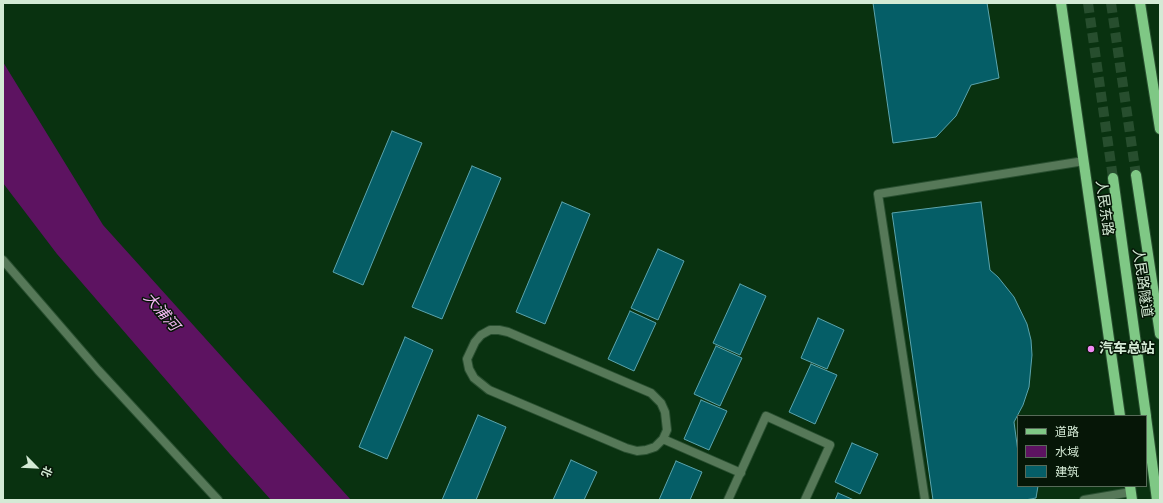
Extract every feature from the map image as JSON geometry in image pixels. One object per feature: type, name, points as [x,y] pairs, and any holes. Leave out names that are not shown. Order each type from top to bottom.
[{"type":"main road","name":"人民东路","points":[[1061,3],[1120,415]]},
{"type":"main road","points":[[1140,3],[1160,129]]},
{"type":"main road","name":"人民路隧道","points":[[1136,175],[1160,334]]},
{"type":"main road","name":"人民路隧道","points":[[1113,178],[1146,415]]},
{"type":"main road","name":"人民路隧道","points":[[1147,424],[1157,500]]},
{"type":"street","points":[[925,500],[878,194],[1084,161]]},
{"type":"street","points":[[3,260],[98,370],[218,500]]},
{"type":"street","points":[[490,330],[508,332],[651,393],[661,403],[665,412],[667,430],[663,439],[655,447],[646,450],[638,451],[626,448],[489,390],[474,378],[469,369],[468,359],[475,342],[481,335],[490,330]]},
{"type":"street","points":[[728,500],[766,416],[830,446],[805,500]]},
{"type":"street","points":[[663,439],[740,473]]},
{"type":"street","points":[[1084,500],[1131,493]]},
{"type":"water","name":"大浦河","points":[[3,62],[103,225],[351,500],[271,500],[57,254],[3,183]]},
{"type":"building","points":[[873,3],[987,3],[999,78],[971,85],[956,116],[936,137],[893,143]]},
{"type":"building","points":[[392,131],[422,143],[363,285],[333,272]]},
{"type":"building","points":[[472,166],[501,178],[442,319],[412,307]]},
{"type":"building","points":[[562,202],[590,214],[545,324],[516,312]]},
{"type":"building","points":[[981,202],[990,270],[998,277],[1014,297],[1027,324],[1031,340],[1032,355],[1029,387],[1023,405],[1014,422],[1017,444],[1017,487],[1038,487],[1036,498],[1025,500],[933,500],[892,213]]},
{"type":"building","points":[[658,249],[684,261],[658,320],[631,308]]},
{"type":"building","points":[[740,284],[766,296],[740,355],[713,343]]},
{"type":"building","points":[[630,311],[656,323],[634,371],[608,359]]},
{"type":"building","points":[[818,318],[844,330],[827,369],[801,358]]},
{"type":"building","points":[[405,337],[433,350],[387,459],[359,447]]},
{"type":"building","points":[[716,346],[742,358],[720,406],[694,394]]},
{"type":"building","points":[[811,364],[837,375],[815,424],[789,412]]},
{"type":"building","points":[[701,400],[727,411],[709,450],[684,439]]},
{"type":"building","points":[[478,415],[506,427],[476,500],[442,500]]},
{"type":"building","points":[[852,443],[878,454],[860,494],[835,482]]},
{"type":"building","points":[[571,460],[597,472],[584,500],[553,500]]},
{"type":"building","points":[[676,461],[702,472],[690,500],[659,500]]},
{"type":"building","points":[[838,493],[854,500],[835,500]]},
{"type":"tunnel","points":[[1088,3],[1113,178]]},
{"type":"tunnel","points":[[1111,3],[1136,175]]},
{"type":"place","name":"汽车总站","points":[[1091,349]]}]
